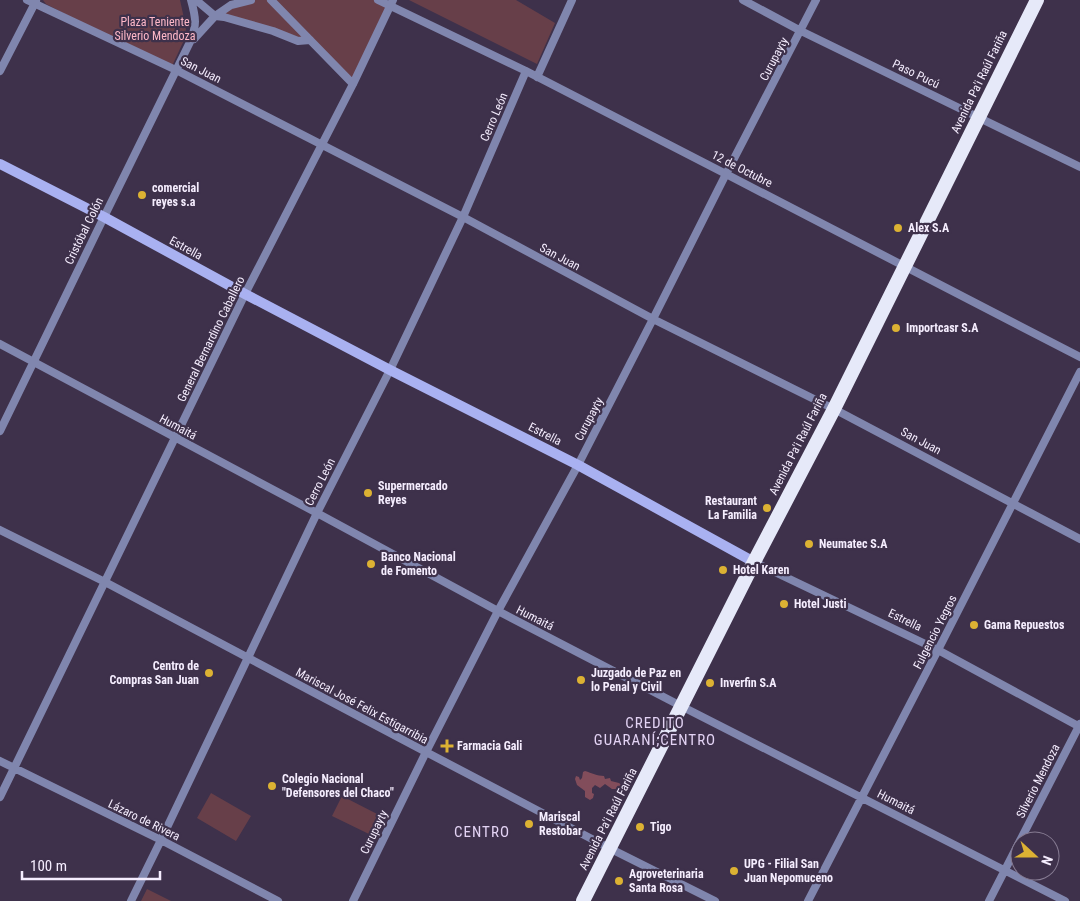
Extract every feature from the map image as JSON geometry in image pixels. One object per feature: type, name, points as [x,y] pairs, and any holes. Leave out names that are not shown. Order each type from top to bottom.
[{"type":"highway","name":"Avenida Pa'i Raúl Fariña","points":[[583,901],[754,562],[834,409],[1037,0]]},
{"type":"main road","name":"Estrella","points":[[0,164],[104,217],[390,370],[578,464],[754,562]]},
{"type":"street","points":[[190,42],[195,28],[195,15],[191,0]]},
{"type":"street","points":[[196,0],[215,16],[273,31],[298,41],[310,40]]},
{"type":"street","points":[[190,42],[215,16],[231,5],[251,0]]},
{"type":"street","points":[[271,0],[353,84]]},
{"type":"street","name":"12 de Octubre","points":[[378,0],[392,3],[526,71],[1080,357]]},
{"type":"street","points":[[537,77],[572,0]]},
{"type":"street","name":"Paso Pucú","points":[[743,0],[801,31],[1080,167]]},
{"type":"street","name":"Curupayty","points":[[353,901],[498,611],[578,464],[816,0]]},
{"type":"street","points":[[0,70],[33,1]]},
{"type":"street","name":"San Juan","points":[[33,1],[176,70],[463,217],[653,319],[834,409],[1080,539]]},
{"type":"street","name":"General Bernardino Caballero","points":[[0,797],[245,294],[353,84],[392,3]]},
{"type":"street","name":"Cristóbal Colón","points":[[0,430],[190,42]]},
{"type":"street","name":"Cerro León","points":[[131,901],[317,513],[390,370],[463,217],[526,71]]},
{"type":"street","name":"Humaitá","points":[[0,344],[498,611],[1065,901]]},
{"type":"street","name":"Fulgencio Yegros","points":[[808,901],[1080,372]]},
{"type":"street","name":"Mariscal José Felix Estigarribia","points":[[0,530],[106,582],[426,752],[715,901]]},
{"type":"street","name":"Estrella","points":[[754,562],[938,650],[1080,725]]},
{"type":"street","name":"Silverio Mendoza","points":[[989,901],[1080,725]]},
{"type":"street","name":"Lázaro de Rivera","points":[[0,761],[161,840],[278,901]]},
{"type":"green space","name":"Plaza Teniente Silverio Mendoza","points":[[43,0],[180,0],[186,30],[185,38],[172,66],[166,67],[46,4]]},
{"type":"green space","points":[[251,0],[378,0],[390,6],[353,84],[310,40],[298,41],[215,16]]},
{"type":"green space","points":[[409,0],[516,0],[555,23],[537,64]]},
{"type":"green space","points":[[211,793],[251,816],[236,841],[197,818]]},
{"type":"green space","points":[[342,796],[381,816],[371,835],[332,816]]},
{"type":"green space","points":[[147,889],[171,901],[141,901]]},
{"type":"shaded area","points":[[585,771],[604,776],[605,779],[610,778],[611,781],[619,783],[624,787],[621,792],[618,792],[617,789],[612,789],[605,784],[600,788],[595,785],[592,788],[593,798],[590,800],[585,797],[585,791],[577,785],[575,779],[576,776],[580,780]]},
{"type":"place","name":"comercial reyes s.a","points":[[142,195]]},
{"type":"place","name":"Alex S.A","points":[[898,228]]},
{"type":"place","name":"Importcasr S.A","points":[[896,328]]},
{"type":"place","name":"Supermercado Reyes","points":[[368,493]]},
{"type":"place","name":"Restaurant La Familia","points":[[767,508]]},
{"type":"place","name":"Neumatec S.A","points":[[809,544]]},
{"type":"place","name":"Banco Nacional de Fomento","points":[[371,564]]},
{"type":"place","name":"Hotel Karen","points":[[723,570]]},
{"type":"place","name":"Hotel Justi","points":[[784,604]]},
{"type":"place","name":"Gama Repuestos","points":[[974,625]]},
{"type":"place","name":"Centro de Compras San Juan","points":[[209,673]]},
{"type":"place","name":"Juzgado de Paz en lo Penal y Civil","points":[[581,680]]},
{"type":"place","name":"Inverfin S.A","points":[[710,683]]},
{"type":"place","name":"Farmacia Gali","points":[[447,746]]},
{"type":"place","name":"Colegio Nacional \"Defensores del Chaco\"","points":[[272,786]]},
{"type":"place","name":"Mariscal Restobar","points":[[529,824]]},
{"type":"place","name":"Tigo","points":[[640,827]]},
{"type":"place","name":"UPG - Filial San Juan Nepomuceno","points":[[734,871]]},
{"type":"place","name":"Agroveterinaria Santa Rosa","points":[[619,881]]},
{"type":"district","name":"CREDITO GUARANÍ;CENTRO","points":[[655,732]]},
{"type":"district","name":"CENTRO","points":[[482,832]]}]
